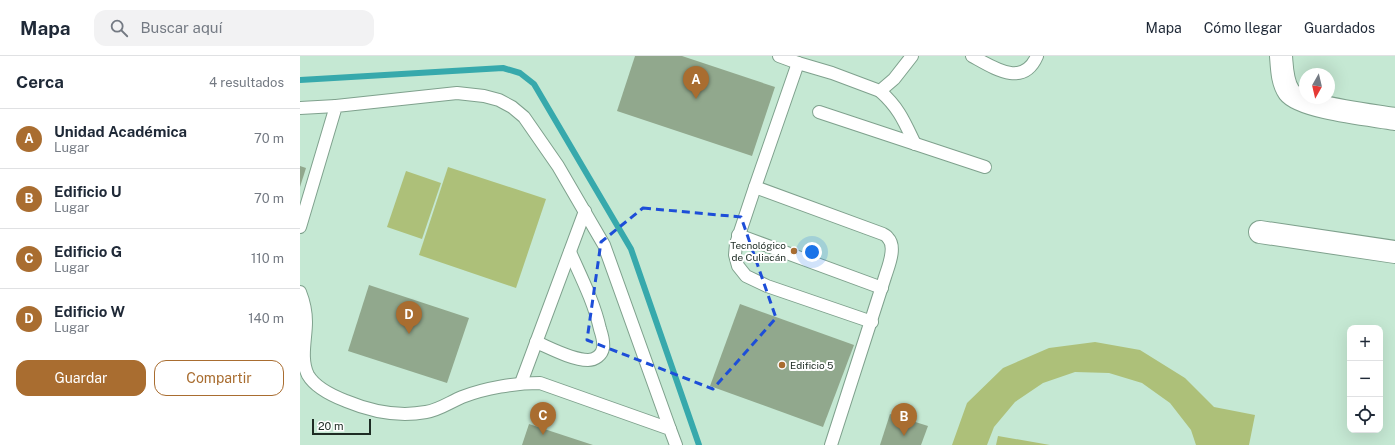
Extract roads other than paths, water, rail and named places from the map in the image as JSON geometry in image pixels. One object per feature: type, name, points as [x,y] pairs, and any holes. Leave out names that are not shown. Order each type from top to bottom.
[{"type":"street","points":[[1281,56],[1283,78],[1290,93],[1295,97],[1306,103],[1395,119]]},
{"type":"street","points":[[1260,232],[1395,252]]},
{"type":"lane","points":[[779,56],[832,73],[880,91],[892,102],[915,144]]},
{"type":"lane","points":[[880,91],[894,79],[912,56]]},
{"type":"lane","points":[[972,56],[1001,70],[1014,74],[1022,73],[1026,70],[1034,62],[1037,56]]},
{"type":"lane","points":[[798,63],[738,235],[735,255],[738,266],[746,276],[767,286],[872,322]]},
{"type":"lane","points":[[300,108],[336,106],[457,93],[484,96],[499,100],[512,107],[524,117],[558,166],[604,245],[676,445]]},
{"type":"lane","points":[[300,227],[336,106]]},
{"type":"lane","points":[[819,112],[985,167]]},
{"type":"lane","points":[[755,188],[883,234],[888,238],[891,244],[892,251],[872,322],[831,445]]},
{"type":"lane","points":[[521,383],[585,211]]},
{"type":"lane","points":[[738,235],[882,288]]},
{"type":"lane","points":[[536,342],[580,359],[588,360],[596,358],[601,354],[603,348],[602,336],[598,318],[570,252]]},
{"type":"lane","points":[[300,292],[305,308],[306,323],[303,349],[304,364],[308,376],[318,385],[338,398],[380,411],[406,414],[426,412],[446,406],[462,397],[521,383],[540,383],[670,428]]},
{"type":"waterway","points":[[300,80],[503,68],[520,73],[534,84],[631,249],[699,445]]},
{"type":"place","name":"Unidad Académica","points":[[696,99]]},
{"type":"place","name":"Tecnológico de Culiacán","points":[[794,251]]},
{"type":"place","name":"Edificio W","points":[[409,334]]},
{"type":"place","name":"Edificio 5","points":[[782,365]]},
{"type":"place","name":"Edificio G","points":[[543,435]]},
{"type":"place","name":"Edificio U","points":[[904,436]]}]
